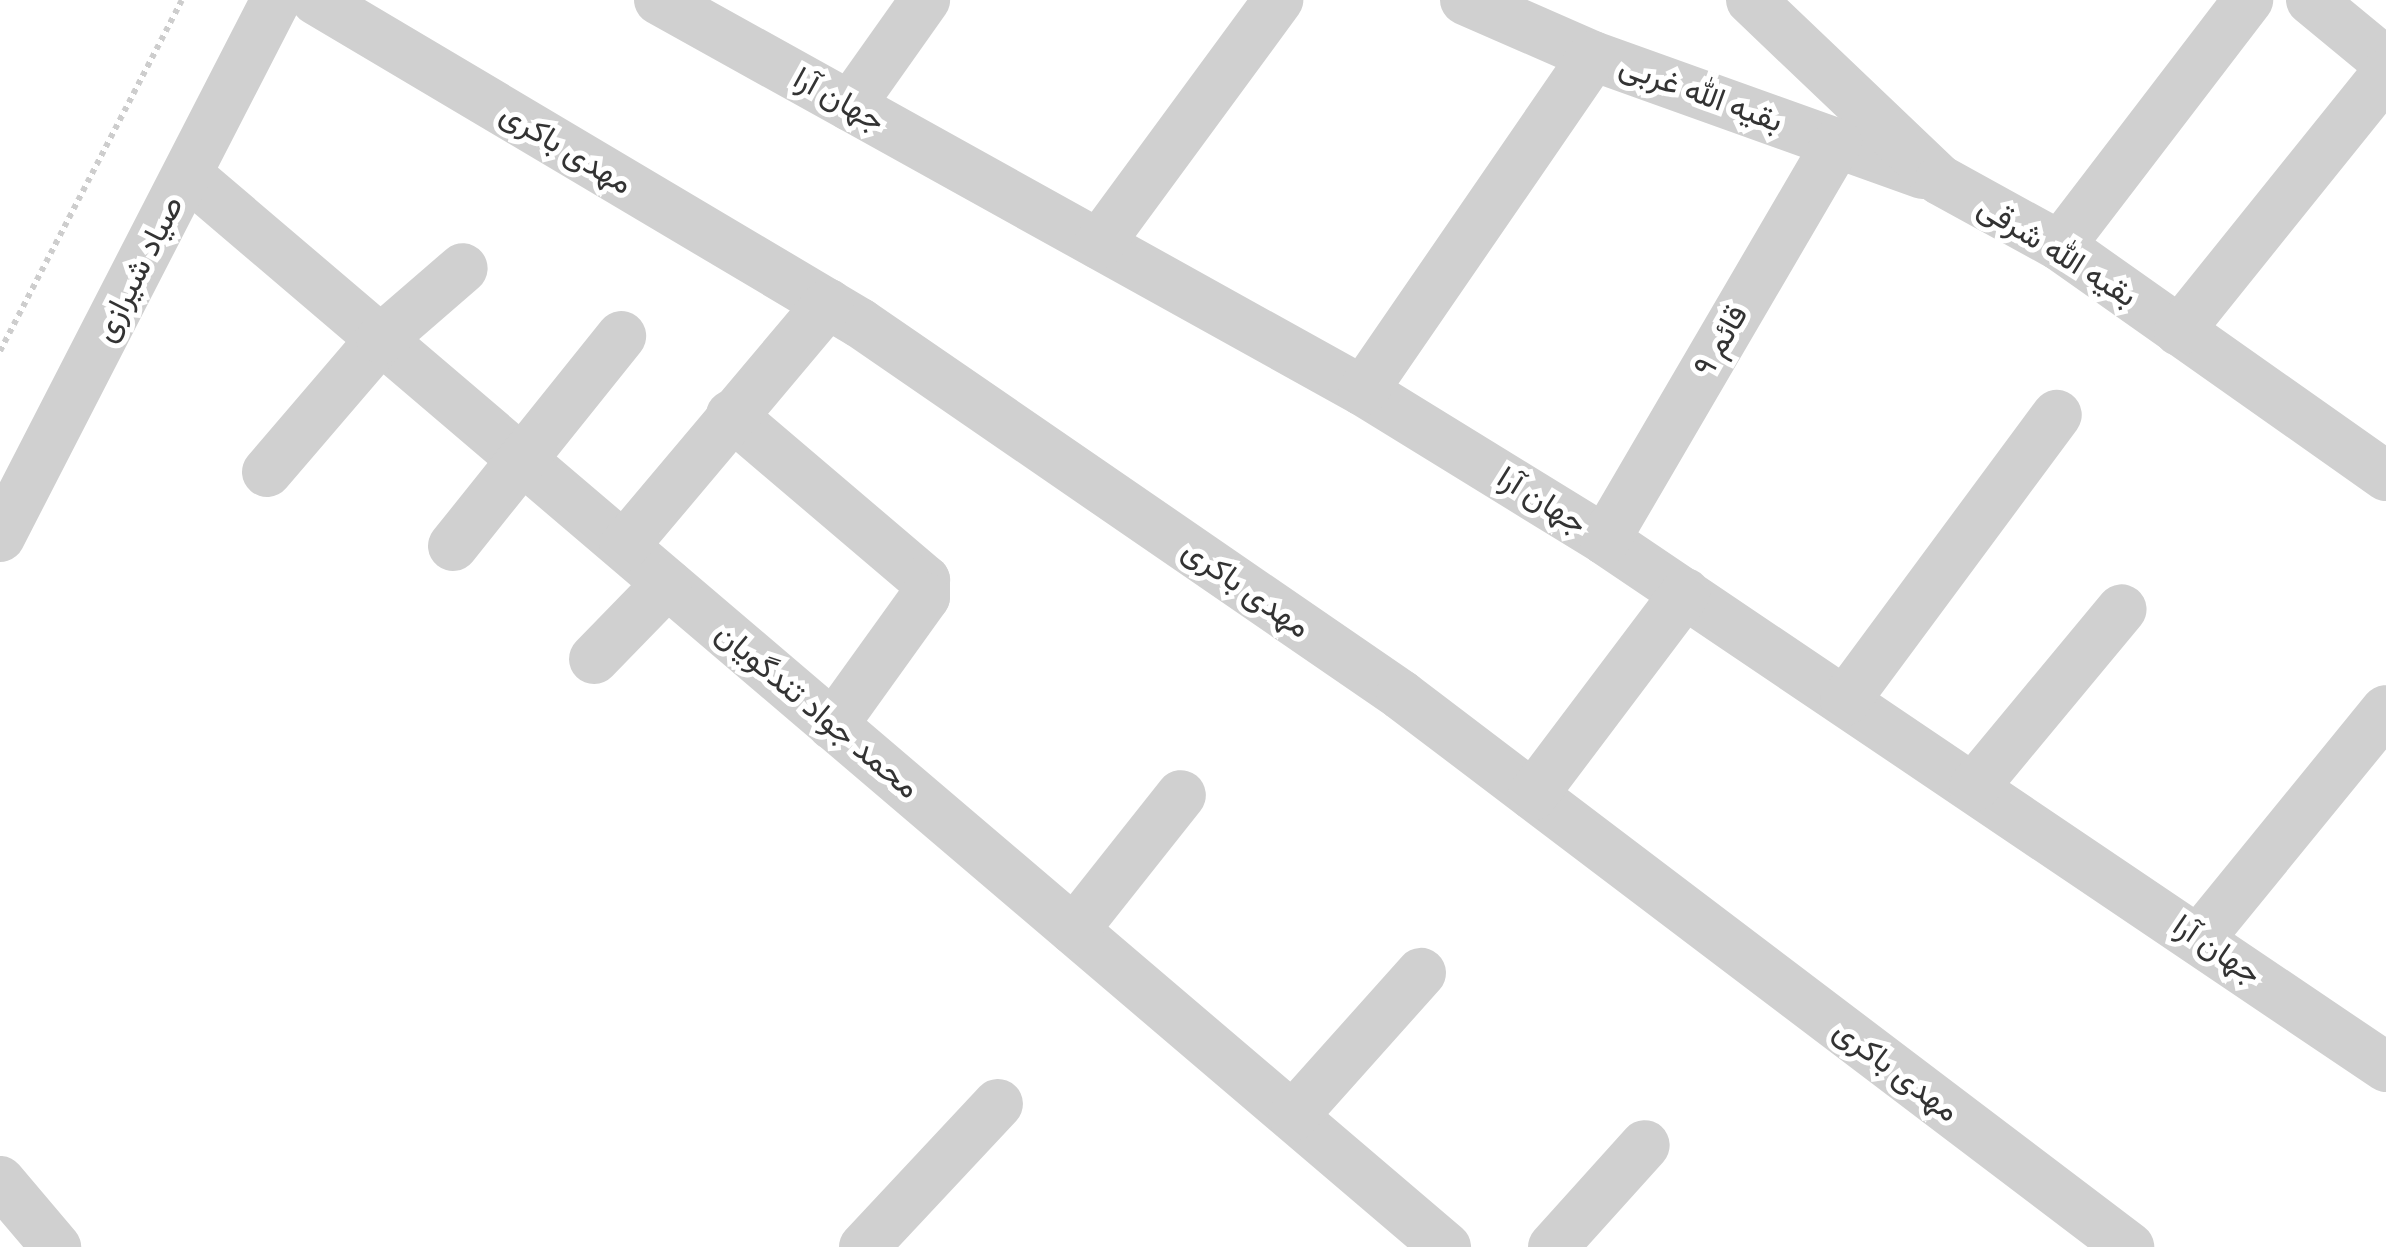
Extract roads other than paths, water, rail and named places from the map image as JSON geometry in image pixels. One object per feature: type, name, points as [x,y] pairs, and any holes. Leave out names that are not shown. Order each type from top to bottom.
[{"type":"street","name":"صیاد شیرازی","points":[[0,537],[276,0]]},
{"type":"street","name":"مهدی باکری","points":[[316,0],[828,304],[1532,795],[2128,1247]]},
{"type":"street","name":"جهان آرا","points":[[659,0],[1363,391],[1606,540],[2386,1067]]},
{"type":"street","points":[[850,106],[925,0]]},
{"type":"street","points":[[1099,244],[1278,0]]},
{"type":"street","name":"بقیه الله غربی","points":[[1466,0],[1593,56],[1940,180]]},
{"type":"street","name":"بقیه الله شرقی","points":[[1751,0],[1940,180],[2060,246],[2178,331],[2377,452]]},
{"type":"street","points":[[2060,246],[2248,0]]},
{"type":"street","points":[[2310,0],[2386,62]]},
{"type":"street","points":[[1363,391],[1593,56]]},
{"type":"street","points":[[2178,331],[2386,74]]},
{"type":"street","name":"قائم ۹","points":[[1606,540],[1837,143]]},
{"type":"street","name":"محمد جواد تندگویان","points":[[188,175],[1446,1247]]},
{"type":"street","points":[[267,472],[381,339],[462,268]]},
{"type":"street","points":[[624,546],[730,415],[828,304]]},
{"type":"street","points":[[454,546],[622,336]]},
{"type":"street","points":[[730,415],[925,580],[925,597],[833,725]]},
{"type":"street","points":[[1846,700],[2057,415]]},
{"type":"street","points":[[594,659],[668,584]]},
{"type":"street","points":[[1532,795],[1686,594]]},
{"type":"street","points":[[1974,787],[2122,609]]},
{"type":"street","points":[[2200,938],[2386,710]]},
{"type":"street","points":[[1074,930],[1181,795]]},
{"type":"street","points":[[1293,1116],[1421,973]]},
{"type":"street","points":[[864,1247],[998,1104]]},
{"type":"street","points":[[1553,1247],[1645,1145]]},
{"type":"street","points":[[0,1181],[56,1247]]}]
